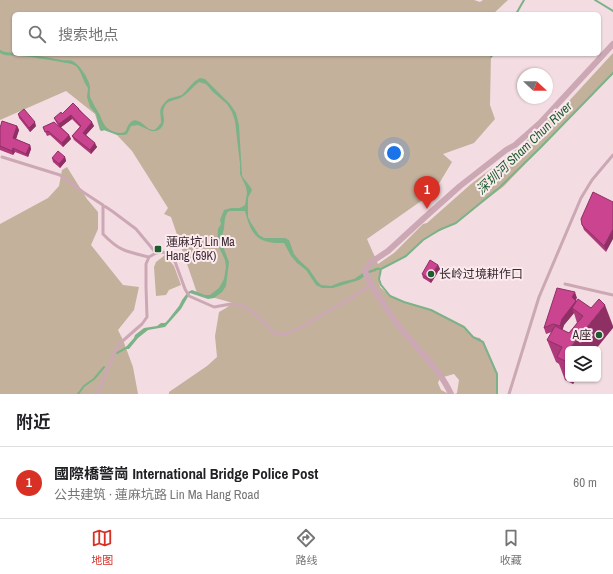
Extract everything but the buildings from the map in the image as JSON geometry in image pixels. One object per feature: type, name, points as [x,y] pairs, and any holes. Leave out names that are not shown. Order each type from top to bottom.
[{"type":"street","points":[[451,394],[445,382],[396,321],[370,285],[366,274],[370,263],[388,251],[460,186],[506,150],[515,145],[540,123],[613,44]]},
{"type":"lane","points":[[509,394],[539,297],[581,198],[592,180],[613,155]]},
{"type":"lane","points":[[2,158],[60,175],[136,229],[156,253]]},
{"type":"lane","points":[[103,205],[103,234],[125,252],[149,257]]},
{"type":"lane","points":[[97,394],[118,345],[142,324],[147,317],[146,264],[149,257],[156,253],[163,252],[174,259],[185,290],[189,296],[214,307],[231,304],[241,305],[258,316],[273,332],[280,335],[303,326],[353,297],[370,285]]},
{"type":"lane","points":[[565,284],[613,295]]},
{"type":"shaded area","points":[[0,0],[474,0],[480,2],[483,0],[508,0],[495,12],[12,12],[12,56],[491,56],[490,105],[495,119],[474,143],[443,154],[452,162],[434,192],[367,239],[378,264],[394,253],[423,224],[427,223],[471,184],[521,146],[569,101],[613,53],[613,73],[504,186],[456,223],[424,240],[406,256],[380,269],[380,287],[387,293],[397,299],[441,315],[464,327],[473,337],[480,338],[497,374],[496,394],[455,394],[457,393],[459,380],[454,374],[440,378],[438,383],[441,390],[449,394],[169,394],[169,392],[207,366],[217,357],[215,336],[219,312],[233,303],[197,293],[171,217],[164,214],[168,208],[132,151],[116,134],[100,130],[95,114],[66,91],[0,120]]},
{"type":"shaded area","points":[[0,50],[12,53],[12,56],[5,55],[0,53]]},
{"type":"shaded area","points":[[18,56],[38,56],[73,61],[87,77],[90,87],[90,98],[105,126],[110,130],[119,133],[125,132],[128,125],[136,120],[151,130],[154,130],[161,123],[161,108],[168,99],[182,95],[195,81],[200,78],[205,79],[230,104],[236,113],[239,125],[242,176],[252,190],[248,198],[248,217],[259,235],[264,238],[285,238],[289,240],[294,254],[309,269],[321,285],[331,286],[354,279],[363,273],[379,267],[376,271],[369,273],[359,280],[333,288],[322,288],[316,285],[306,270],[291,256],[284,243],[275,243],[262,240],[253,232],[245,211],[229,211],[225,218],[221,241],[229,262],[226,286],[222,292],[214,298],[208,299],[190,293],[181,309],[165,327],[148,330],[138,338],[129,349],[127,349],[126,347],[135,335],[144,328],[165,323],[188,292],[192,290],[205,295],[210,295],[219,288],[224,279],[226,267],[225,260],[217,243],[218,229],[221,224],[220,220],[224,210],[239,208],[245,205],[247,193],[240,174],[235,121],[227,104],[206,84],[199,82],[180,98],[165,105],[163,111],[164,123],[158,130],[151,131],[138,125],[131,126],[127,134],[124,135],[117,135],[104,130],[102,131],[100,130],[96,114],[90,107],[87,97],[88,88],[76,66],[68,63]]},
{"type":"shaded area","points":[[67,167],[87,199],[98,212],[98,229],[91,245],[123,285],[139,287],[134,310],[118,330],[133,367],[138,394],[0,394],[0,224],[48,198],[59,186],[62,170]]},
{"type":"shaded area","points":[[165,255],[174,266],[181,285],[169,290],[166,295],[156,296],[154,267],[156,262]]},
{"type":"waterway","points":[[517,12],[524,0]]},
{"type":"waterway","points":[[595,0],[613,11]]},
{"type":"waterway","name":"深圳河 Sham Chun River","points":[[497,394],[497,374],[483,342],[473,337],[464,327],[431,310],[390,296],[381,285],[379,279],[381,269],[406,256],[423,240],[439,230],[456,223],[500,187],[613,73]]},
{"type":"waterway","name":"深圳河 Sham Chun River","points":[[376,269],[381,269]]},
{"type":"waterway","points":[[117,353],[128,347]]},
{"type":"waterway","points":[[78,394],[84,386],[94,379],[104,367]]},
{"type":"place","name":"國際橋警崗 International Bridge Police Post","points":[[427,209]]},
{"type":"place","name":"蓮麻坑 Lin Ma Hang (59K)","points":[[158,249]]},
{"type":"place","name":"长岭过境耕作口","points":[[431,274]]},
{"type":"place","name":"A座","points":[[599,335]]}]
